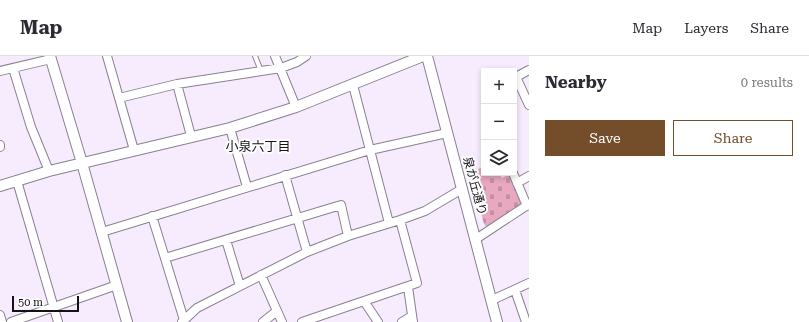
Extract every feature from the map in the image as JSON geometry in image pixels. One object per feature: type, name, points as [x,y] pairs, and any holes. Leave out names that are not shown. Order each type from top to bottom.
[{"type":"street","points":[[107,56],[134,150]]},
{"type":"street","points":[[275,56],[296,107]]},
{"type":"street","points":[[119,98],[177,84],[281,68],[297,62],[306,56]]},
{"type":"street","points":[[0,186],[49,171],[191,136],[230,128],[296,107],[423,56]]},
{"type":"street","name":"泉が丘通り","points":[[427,56],[497,322]]},
{"type":"street","points":[[0,72],[50,57],[127,322]]},
{"type":"street","points":[[13,68],[31,127],[49,171]]},
{"type":"street","points":[[517,77],[529,70]]},
{"type":"street","points":[[517,82],[529,105]]},
{"type":"street","points":[[177,84],[191,136]]},
{"type":"street","points":[[353,85],[389,223]]},
{"type":"street","points":[[230,128],[247,187]]},
{"type":"street","points":[[102,232],[370,150],[447,133]]},
{"type":"street","points":[[285,175],[307,252]]},
{"type":"street","points":[[476,239],[528,205],[514,176]]},
{"type":"street","points":[[517,183],[529,176]]},
{"type":"street","points":[[17,182],[58,322]]},
{"type":"street","points":[[152,216],[183,321],[197,308],[307,252],[348,236],[425,211],[462,189]]},
{"type":"street","points":[[165,258],[341,205],[348,236]]},
{"type":"street","points":[[302,322],[417,283],[400,220]]},
{"type":"street","points":[[226,240],[240,286]]},
{"type":"street","points":[[261,275],[282,322]]},
{"type":"street","points":[[492,300],[529,283]]},
{"type":"street","points":[[11,322],[117,285]]},
{"type":"street","points":[[402,322],[412,319],[408,287]]},
{"type":"street","points":[[515,290],[526,322]]},
{"type":"street","points":[[364,301],[378,322]]},
{"type":"street","points":[[264,322],[277,311]]},
{"type":"street","points":[[0,316],[2,322]]},
{"type":"lane","points":[[255,56],[261,71]]},
{"type":"green space","points":[[481,168],[481,176],[501,176],[502,178],[511,176],[522,202],[521,205],[487,227],[484,224],[470,173]]},
{"type":"district","name":"小泉六丁目","points":[[258,146]]}]
